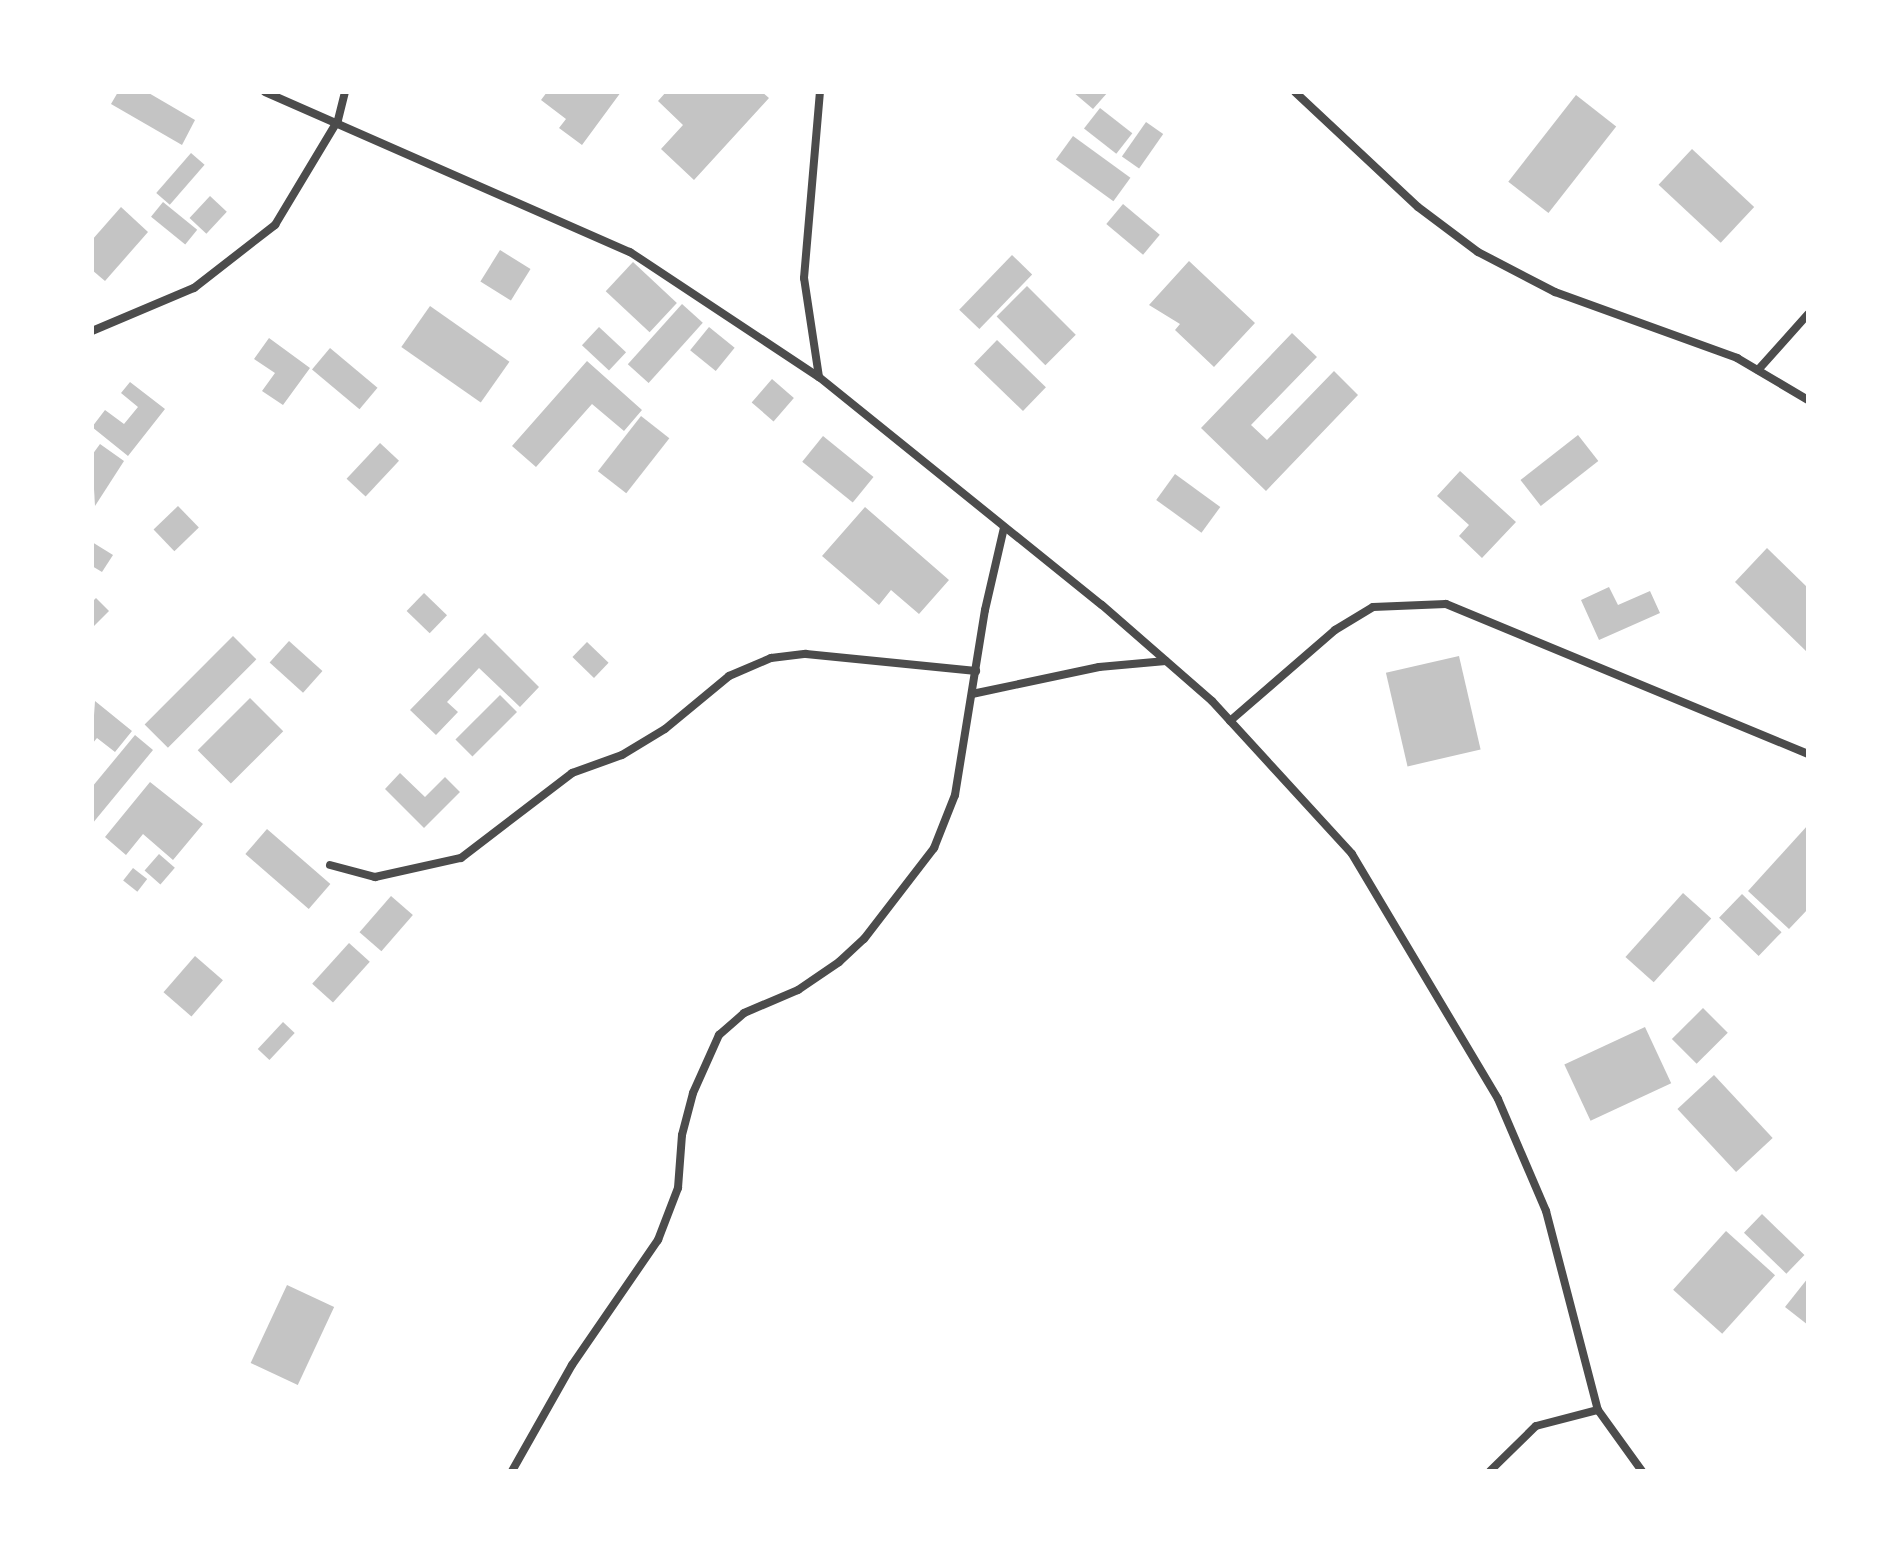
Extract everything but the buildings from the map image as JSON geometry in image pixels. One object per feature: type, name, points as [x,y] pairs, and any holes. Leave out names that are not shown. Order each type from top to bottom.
[{"type":"street","points":[[265,92],[338,120],[630,252],[819,377],[1166,661],[1230,721],[1352,854],[1498,1099],[1546,1211],[1598,1410],[1642,1471]]},
{"type":"street","points":[[92,331],[194,288],[238,257],[275,225],[338,120],[345,92]]},
{"type":"street","points":[[819,377],[804,278],[820,92]]},
{"type":"street","points":[[1295,92],[1418,207],[1478,252],[1555,292],[1758,370],[1808,400]]},
{"type":"street","points":[[1758,370],[1808,314]]},
{"type":"street","points":[[512,1471],[572,1365],[658,1240],[678,1188],[682,1135],[693,1093],[719,1035],[744,1013],[798,990],[839,962],[874,927],[934,848],[955,795],[1004,528]]},
{"type":"street","points":[[1230,721],[1335,630],[1373,607],[1446,604],[1808,754]]},
{"type":"street","points":[[330,865],[375,877],[461,858],[572,773],[622,755],[665,729],[729,676],[771,658],[806,654],[976,671]]},
{"type":"street","points":[[972,694],[1099,667],[1166,661]]},
{"type":"street","points":[[1490,1471],[1536,1426],[1598,1410]]}]
